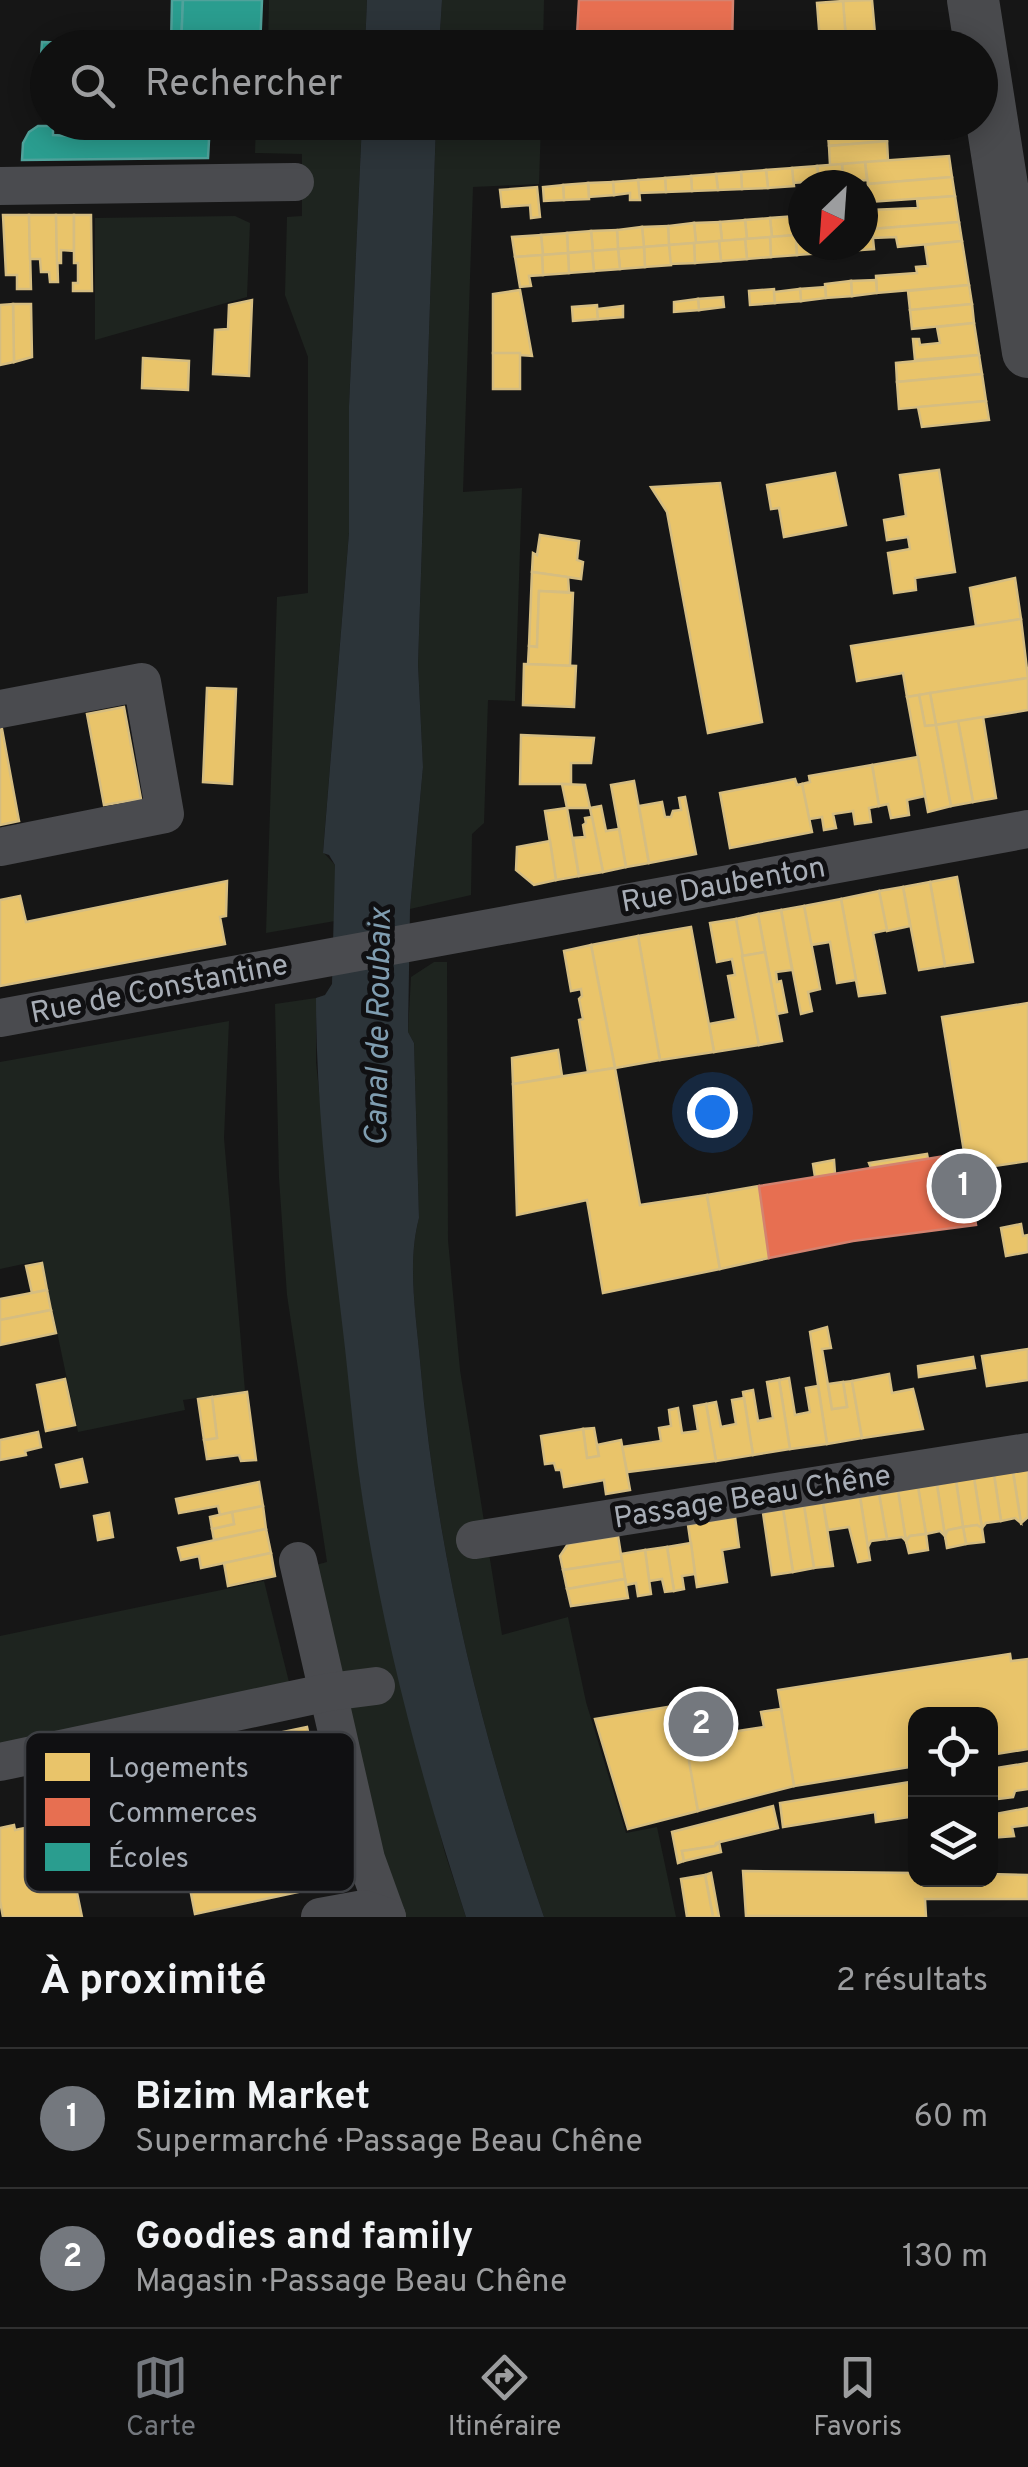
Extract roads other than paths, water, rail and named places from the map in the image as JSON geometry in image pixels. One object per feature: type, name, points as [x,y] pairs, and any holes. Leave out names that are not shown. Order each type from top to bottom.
[{"type":"main road","points":[[974,0],[979,30]]},
{"type":"main road","points":[[995,140],[1028,352]]},
{"type":"street","points":[[0,186],[295,182]]},
{"type":"street","points":[[0,709],[142,682],[164,814],[0,847]]},
{"type":"street","name":"Rue Daubenton","points":[[318,958],[1028,829]]},
{"type":"street","name":"Rue de Constantine","points":[[0,1018],[318,958]]},
{"type":"street","name":"Passage Beau Chêne","points":[[475,1540],[1028,1452]]},
{"type":"street","points":[[298,1561],[338,1732]]},
{"type":"street","points":[[141,1732],[329,1692],[376,1686]]},
{"type":"street","points":[[0,1762],[25,1757]]},
{"type":"street","points":[[355,1809],[366,1859],[362,1915]]},
{"type":"water","points":[[367,0],[442,0],[440,30],[366,30]]},
{"type":"water","name":"Canal de Roubaix","points":[[361,140],[435,140],[418,664],[423,767],[410,909],[408,1032],[414,1043],[419,1218],[414,1289],[437,1503],[464,1643],[500,1781],[544,1917],[466,1917],[404,1701],[379,1592],[358,1463],[329,1207],[318,1081],[316,998],[325,995],[332,984],[335,865],[323,853],[349,533],[349,406]]},
{"type":"place","name":"Bizim Market","points":[[964,1186]]},
{"type":"place","name":"Goodies and family","points":[[701,1724]]}]
